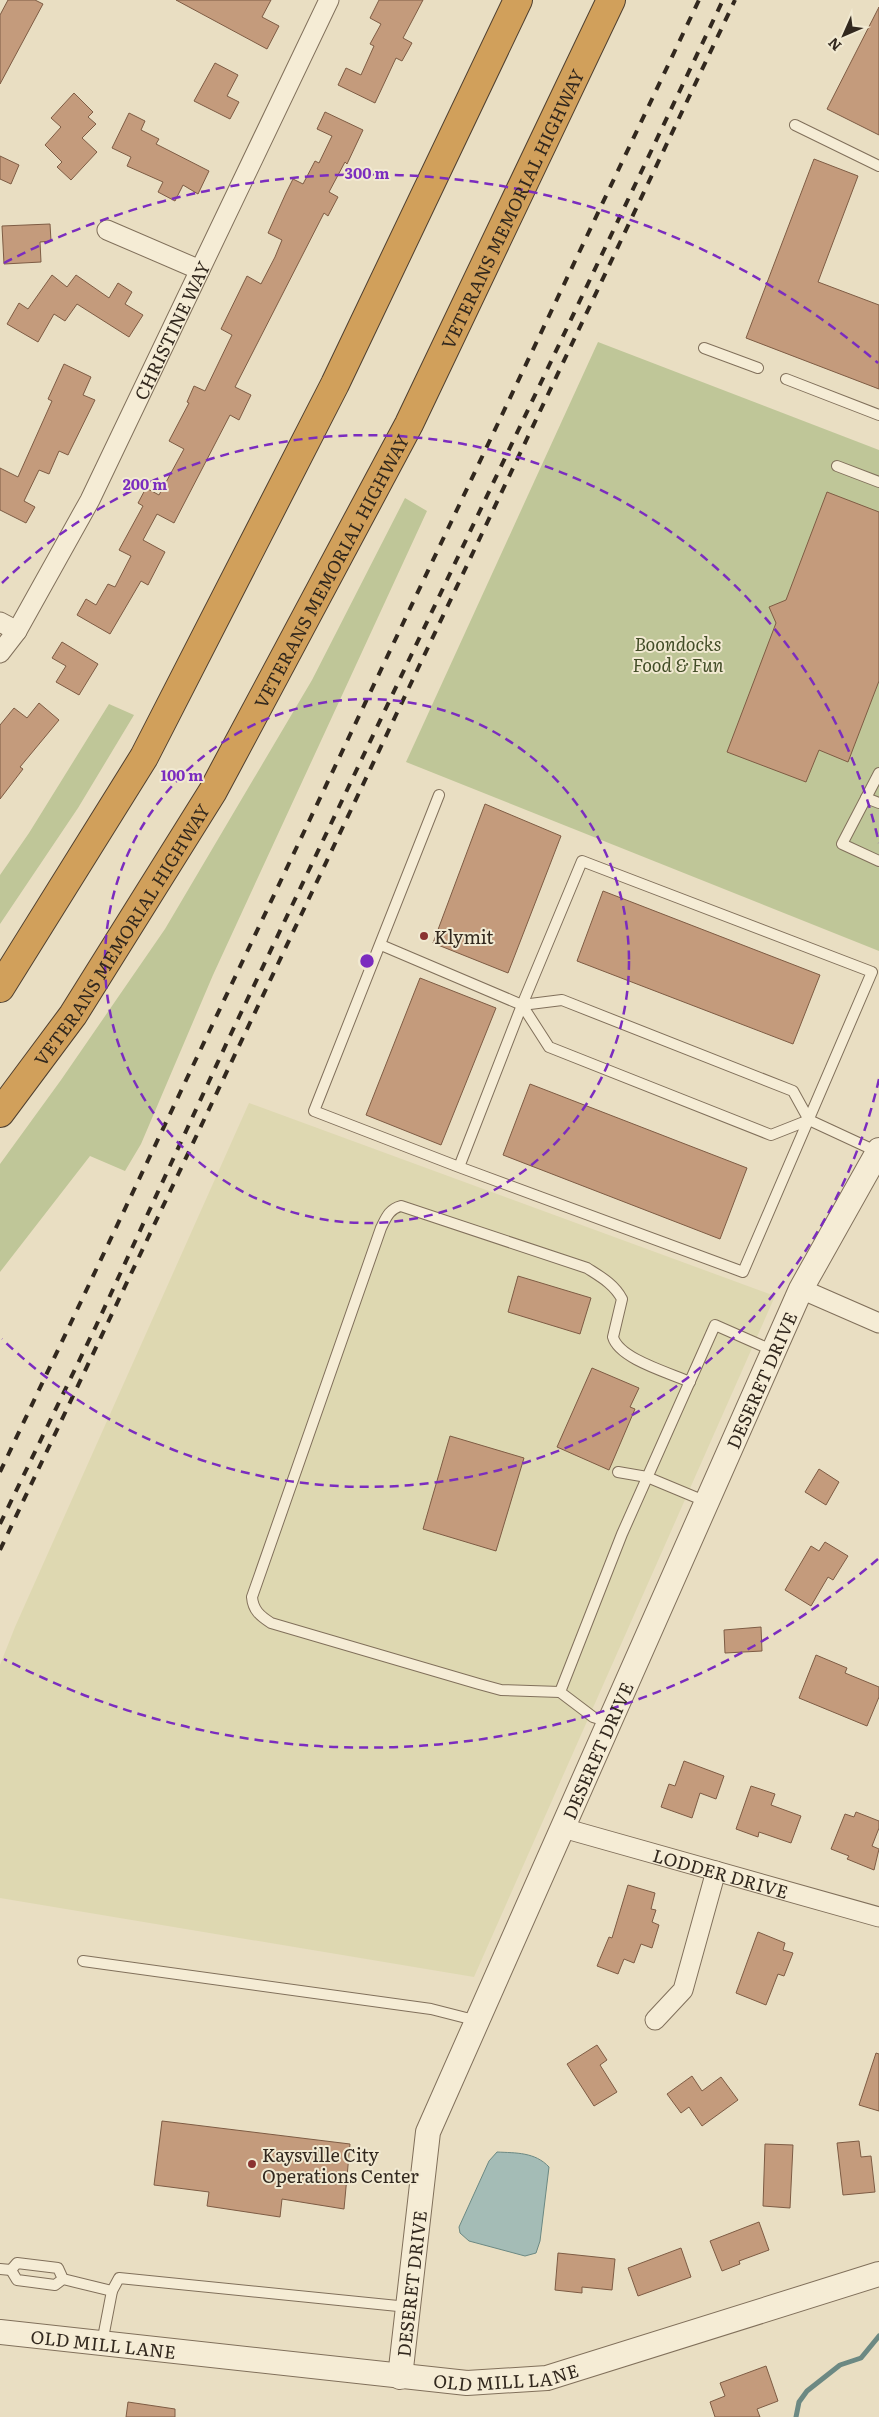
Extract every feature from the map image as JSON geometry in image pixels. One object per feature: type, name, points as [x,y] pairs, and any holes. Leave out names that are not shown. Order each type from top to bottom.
[{"type":"highway","points":[[0,988],[144,757],[335,384],[518,0]]},
{"type":"highway","name":"VETERANS MEMORIAL HIGHWAY","points":[[0,1113],[73,1015],[214,791],[409,424],[610,0]]},
{"type":"street","name":"CHRISTINE WAY","points":[[0,653],[17,631],[90,500],[329,0]]},
{"type":"street","points":[[107,230],[200,270]]},
{"type":"street","points":[[0,622],[17,631]]},
{"type":"street","name":"DESERET DRIVE","points":[[400,2377],[428,2132],[801,1289],[878,1151]]},
{"type":"street","points":[[801,1289],[879,1324]]},
{"type":"street","name":"LODDER DRIVE","points":[[563,1828],[879,1917]]},
{"type":"street","points":[[655,2020],[683,1990],[716,1871]]},
{"type":"street","name":"OLD MILL LANE","points":[[0,2332],[467,2383],[547,2378],[879,2274]]},
{"type":"lane","points":[[795,126],[879,166]]},
{"type":"lane","points":[[704,348],[758,368]]},
{"type":"lane","points":[[786,379],[879,415]]},
{"type":"lane","points":[[837,466],[879,482]]},
{"type":"lane","points":[[879,773],[842,844],[879,861]]},
{"type":"lane","points":[[439,795],[314,1111],[459,1168],[743,1272],[872,972],[582,861],[522,1005],[459,1168]]},
{"type":"lane","points":[[866,798],[879,803]]},
{"type":"lane","points":[[380,945],[522,1005],[562,1000],[793,1091],[809,1120],[878,1151]]},
{"type":"lane","points":[[522,1005],[549,1047],[771,1135],[809,1120]]},
{"type":"lane","points":[[609,1722],[593,1717],[560,1692],[501,1690],[271,1623],[260,1616],[253,1606],[252,1596],[381,1228],[394,1208],[401,1206],[587,1268],[618,1290],[622,1299],[622,1306],[613,1338],[614,1343],[629,1356],[690,1382]]},
{"type":"lane","points":[[560,1692],[622,1534],[715,1325],[774,1351]]},
{"type":"lane","points":[[618,1472],[647,1477],[707,1502]]},
{"type":"lane","points":[[83,1961],[431,2009],[478,2021]]},
{"type":"lane","points":[[11,2270],[17,2263],[58,2268],[63,2279]]},
{"type":"lane","points":[[0,2269],[11,2270]]},
{"type":"lane","points":[[11,2270],[17,2280],[55,2285],[63,2279]]},
{"type":"lane","points":[[102,2343],[112,2291],[120,2278],[408,2307]]},
{"type":"lane","points":[[63,2279],[112,2291]]},
{"type":"shaded area","points":[[249,1103],[775,1296],[474,1977],[0,1898],[0,1665],[15,1627]]},
{"type":"green space","name":"Boondocks Food & Fun","points":[[598,342],[879,450],[879,951],[406,762]]},
{"type":"green space","points":[[405,498],[427,511],[213,975],[141,1144],[125,1171],[90,1156],[0,1272],[0,1164],[61,1080],[165,929],[312,680]]},
{"type":"green space","points":[[109,704],[134,715],[78,808],[0,924],[0,875],[29,833]]},
{"type":"water","points":[[497,2152],[518,2153],[538,2158],[549,2167],[540,2241],[536,2253],[525,2256],[469,2241],[460,2233],[459,2227],[489,2161]]},
{"type":"building","points":[[8,0],[35,0],[43,4],[0,84],[0,15]]},
{"type":"building","points":[[176,0],[271,0],[262,17],[279,26],[267,49]]},
{"type":"building","points":[[379,0],[423,0],[403,38],[412,43],[402,61],[396,58],[375,103],[338,85],[346,68],[361,75],[374,46],[370,44],[381,24],[370,18]]},
{"type":"building","points":[[879,7],[879,135],[827,109]]},
{"type":"building","points":[[215,63],[238,75],[227,96],[239,102],[230,119],[194,101]]},
{"type":"building","points":[[74,93],[93,112],[88,117],[96,124],[82,138],[97,152],[71,180],[57,167],[62,162],[45,145],[61,127],[51,118]]},
{"type":"building","points":[[325,112],[363,130],[347,164],[345,162],[329,192],[338,197],[328,216],[324,213],[235,387],[251,395],[239,420],[230,415],[174,523],[157,514],[143,540],[165,552],[148,585],[141,581],[110,634],[77,615],[86,599],[96,605],[108,584],[115,587],[131,556],[119,550],[143,506],[138,503],[146,488],[159,495],[184,449],[169,441],[189,403],[187,402],[194,386],[205,391],[232,335],[221,329],[247,276],[261,284],[275,257],[282,240],[268,233],[286,193],[293,179],[303,184],[315,161],[319,163],[332,136],[317,129]]},
{"type":"building","points":[[129,113],[145,121],[141,130],[159,139],[156,144],[209,171],[198,194],[183,185],[175,201],[158,192],[163,182],[127,166],[131,157],[112,148]]},
{"type":"building","points":[[0,156],[19,165],[11,184],[0,179]]},
{"type":"building","points":[[814,159],[858,176],[818,282],[879,305],[879,389],[746,338]]},
{"type":"building","points":[[50,224],[51,241],[40,242],[41,262],[4,264],[2,226]]},
{"type":"building","points":[[52,275],[67,287],[76,275],[109,298],[118,283],[132,292],[125,304],[143,315],[129,337],[77,304],[65,321],[54,314],[38,342],[7,324],[19,303],[28,309]]},
{"type":"building","points":[[64,364],[91,377],[83,395],[95,400],[68,455],[59,451],[49,474],[39,470],[24,501],[35,507],[26,523],[0,510],[0,468],[18,477],[52,401],[48,399]]},
{"type":"building","points":[[827,492],[879,512],[879,681],[848,762],[819,750],[806,782],[727,752],[776,623],[769,607],[786,600]]},
{"type":"building","points":[[62,642],[98,664],[79,695],[56,682],[66,666],[52,658]]},
{"type":"building","points":[[39,703],[59,720],[20,767],[23,769],[0,799],[0,725],[14,708],[27,718]]},
{"type":"building","points":[[485,804],[561,836],[508,973],[433,943]]},
{"type":"building","points":[[603,891],[820,975],[793,1044],[577,961]]},
{"type":"building","points":[[420,978],[496,1008],[441,1145],[366,1115]]},
{"type":"building","points":[[530,1084],[747,1168],[720,1239],[503,1155]]},
{"type":"building","points":[[518,1276],[591,1298],[580,1334],[508,1312]]},
{"type":"building","points":[[592,1368],[639,1388],[630,1407],[635,1409],[609,1470],[557,1447]]},
{"type":"building","points":[[450,1436],[524,1458],[496,1551],[423,1529]]},
{"type":"building","points":[[819,1469],[839,1482],[826,1505],[805,1492]]},
{"type":"building","points":[[825,1542],[848,1556],[833,1580],[828,1577],[811,1606],[785,1590],[811,1546],[819,1551]]},
{"type":"building","points":[[761,1627],[762,1651],[725,1653],[724,1630]]},
{"type":"building","points":[[816,1655],[847,1668],[845,1673],[879,1687],[879,1697],[867,1726],[799,1698]]},
{"type":"building","points":[[684,1761],[724,1776],[716,1799],[700,1793],[692,1818],[661,1807],[669,1784],[675,1786]]},
{"type":"building","points":[[751,1786],[775,1794],[771,1805],[801,1816],[791,1843],[759,1832],[758,1837],[736,1829]]},
{"type":"building","points":[[856,1812],[879,1821],[879,1828],[872,1846],[879,1849],[874,1870],[847,1859],[849,1856],[831,1849],[845,1814],[854,1817]]},
{"type":"building","points":[[628,1885],[655,1893],[651,1909],[656,1910],[652,1922],[659,1925],[652,1948],[641,1944],[634,1963],[624,1959],[618,1974],[597,1966],[609,1937],[612,1938]]},
{"type":"building","points":[[758,1932],[785,1943],[783,1950],[793,1953],[784,1976],[778,1974],[766,2005],[736,1993]]},
{"type":"building","points":[[597,2045],[607,2060],[600,2065],[617,2092],[594,2106],[567,2064]]},
{"type":"building","points":[[876,2053],[879,2054],[879,2111],[859,2105]]},
{"type":"building","points":[[692,2076],[702,2091],[721,2077],[738,2100],[702,2126],[689,2107],[681,2113],[667,2094]]},
{"type":"building","name":"Kaysville City Operations Center","points":[[162,2121],[350,2144],[344,2209],[282,2199],[280,2217],[207,2206],[209,2192],[154,2185]]},
{"type":"building","points":[[859,2141],[861,2157],[871,2156],[875,2192],[843,2195],[837,2143]]},
{"type":"building","points":[[765,2144],[793,2145],[790,2208],[763,2206]]},
{"type":"building","points":[[759,2222],[769,2250],[739,2261],[740,2264],[722,2271],[710,2241]]},
{"type":"building","points":[[681,2248],[691,2277],[638,2296],[628,2268]]},
{"type":"building","points":[[558,2253],[615,2259],[612,2290],[582,2287],[582,2293],[555,2290]]},
{"type":"building","points":[[766,2366],[778,2401],[757,2409],[760,2417],[715,2417],[710,2402],[725,2396],[720,2383]]},
{"type":"building","points":[[128,2402],[175,2409],[175,2417],[126,2417]]},
{"type":"waterway","points":[[796,2417],[799,2402],[807,2391],[840,2365],[861,2358],[879,2336]]},
{"type":"railway","points":[[0,1472],[699,0]]},
{"type":"railway","points":[[0,1524],[96,1326],[229,1038],[723,0]]},
{"type":"railway","points":[[0,1550],[735,0]]},
{"type":"place","name":"Klymit","points":[[424,936]]},
{"type":"place","name":"Kaysville City Operations Center","points":[[252,2164]]}]
